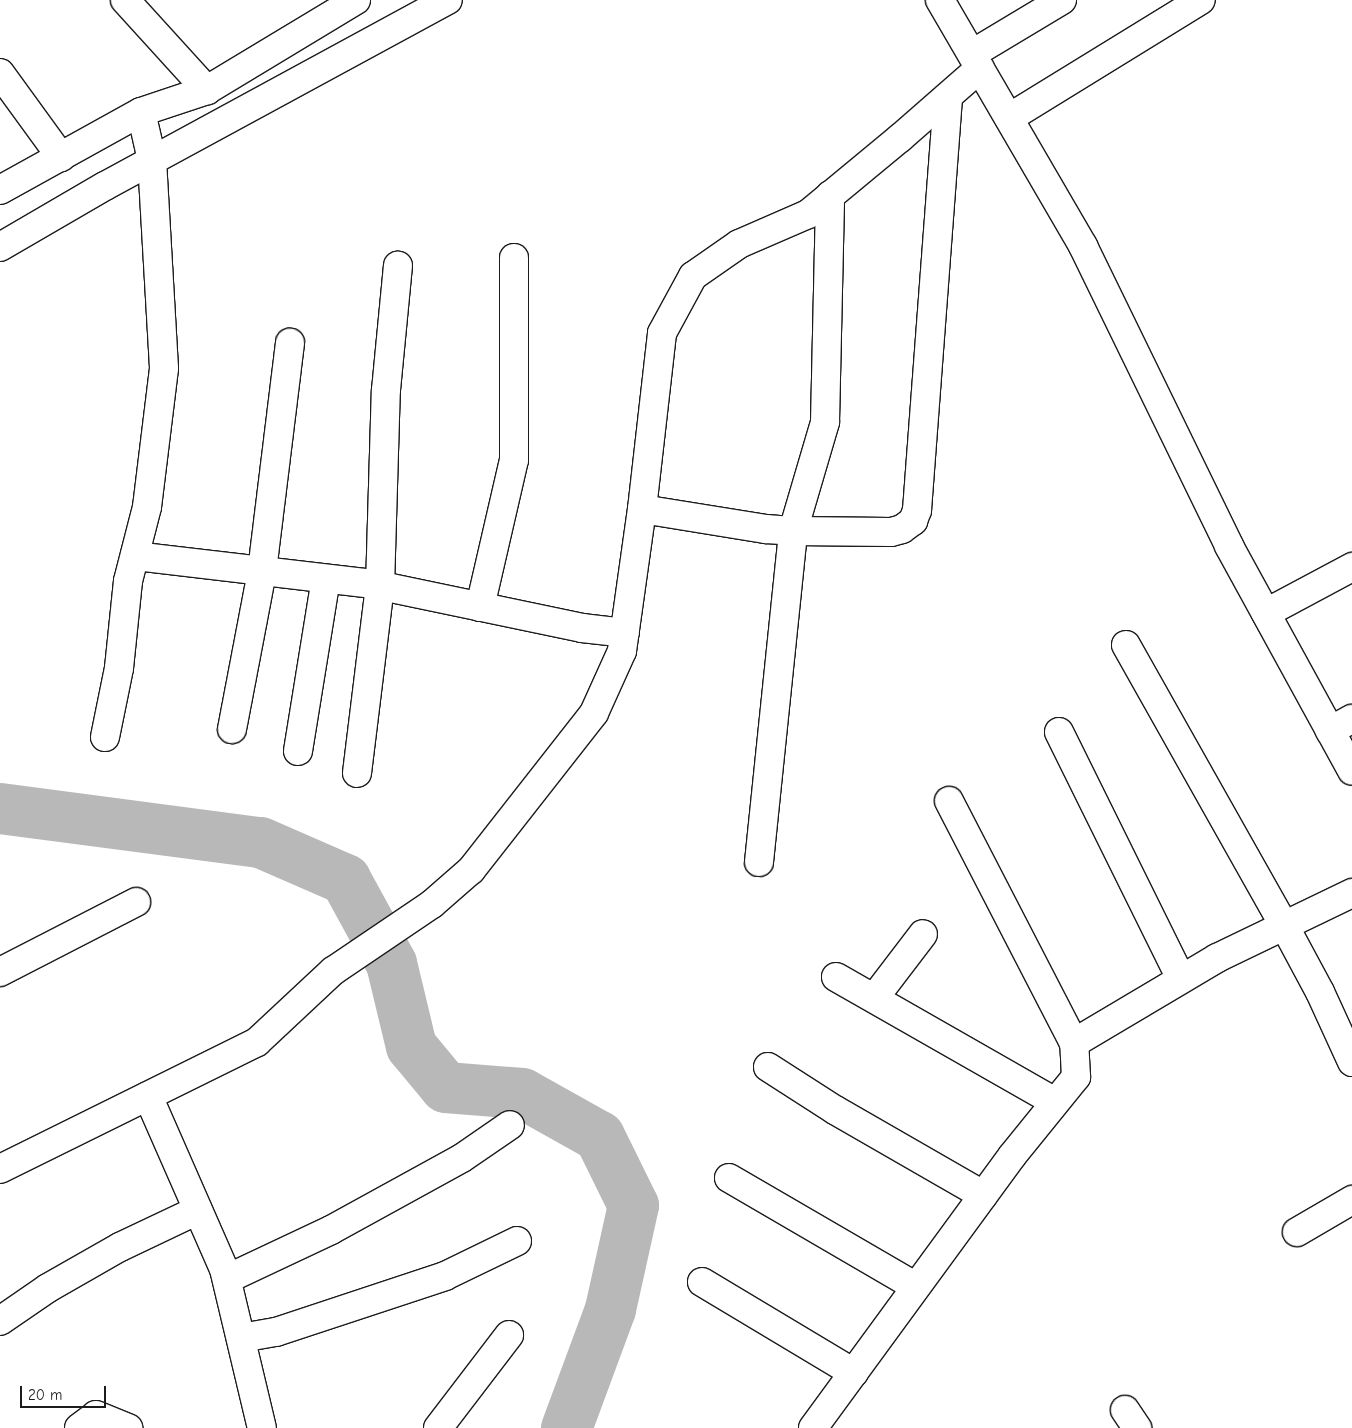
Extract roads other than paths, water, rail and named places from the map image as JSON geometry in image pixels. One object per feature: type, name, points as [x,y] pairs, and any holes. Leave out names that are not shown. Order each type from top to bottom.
[{"type":"street","points":[[125,0],[207,90]]},
{"type":"street","points":[[0,190],[141,112],[207,90],[356,0]]},
{"type":"street","points":[[0,247],[152,160],[448,0]]},
{"type":"street","points":[[940,0],[1083,246],[1229,546],[1266,614],[1341,725],[1352,771]]},
{"type":"street","points":[[0,1169],[257,1042],[333,971],[432,904],[471,870],[516,809],[594,713],[622,651],[642,508],[662,333],[693,276],[739,244],[808,214],[948,97],[976,61],[1062,0]]},
{"type":"street","points":[[1009,118],[1201,0]]},
{"type":"street","points":[[0,73],[61,157]]},
{"type":"street","points":[[642,508],[766,529],[793,531],[891,532],[902,529],[913,522],[917,510],[948,97]]},
{"type":"street","points":[[104,738],[119,668],[128,580],[147,507],[164,368],[152,160],[141,112]]},
{"type":"street","points":[[759,862],[793,531],[825,422],[830,195]]},
{"type":"street","points":[[480,607],[514,460],[514,258]]},
{"type":"street","points":[[358,773],[380,586],[386,390],[398,266]]},
{"type":"street","points":[[232,729],[262,571],[290,342]]},
{"type":"street","points":[[135,556],[380,586],[582,628],[625,633]]},
{"type":"street","points":[[1266,614],[1352,567]]},
{"type":"street","points":[[298,751],[326,579]]},
{"type":"street","points":[[1126,645],[1284,925],[1320,992],[1352,1062]]},
{"type":"street","points":[[1059,732],[1180,979]]},
{"type":"street","points":[[813,1428],[983,1195],[1055,1102],[1076,1078],[1074,1043],[949,801]]},
{"type":"street","points":[[1074,1043],[1217,958],[1352,892]]},
{"type":"street","points":[[0,972],[136,902]]},
{"type":"street","points":[[875,997],[923,934]]},
{"type":"street","points":[[836,976],[1055,1102]]},
{"type":"street","points":[[768,1067],[835,1110],[983,1195]]},
{"type":"street","points":[[148,1096],[227,1279],[262,1428]]},
{"type":"street","points":[[227,1279],[331,1230],[462,1158],[510,1125]]},
{"type":"street","points":[[729,1178],[916,1287]]},
{"type":"street","points":[[1297,1232],[1352,1200]]},
{"type":"street","points":[[0,1321],[48,1288],[120,1247],[198,1210]]},
{"type":"street","points":[[241,1338],[276,1332],[445,1276],[517,1241]]},
{"type":"street","points":[[702,1282],[854,1373]]},
{"type":"street","points":[[438,1428],[509,1335]]},
{"type":"street","points":[[79,1428],[96,1415],[128,1428]]},
{"type":"waterway","points":[[0,808],[260,842],[345,879],[391,963],[411,1046],[445,1087],[522,1093],[599,1136],[633,1205],[610,1309],[566,1428]]}]
